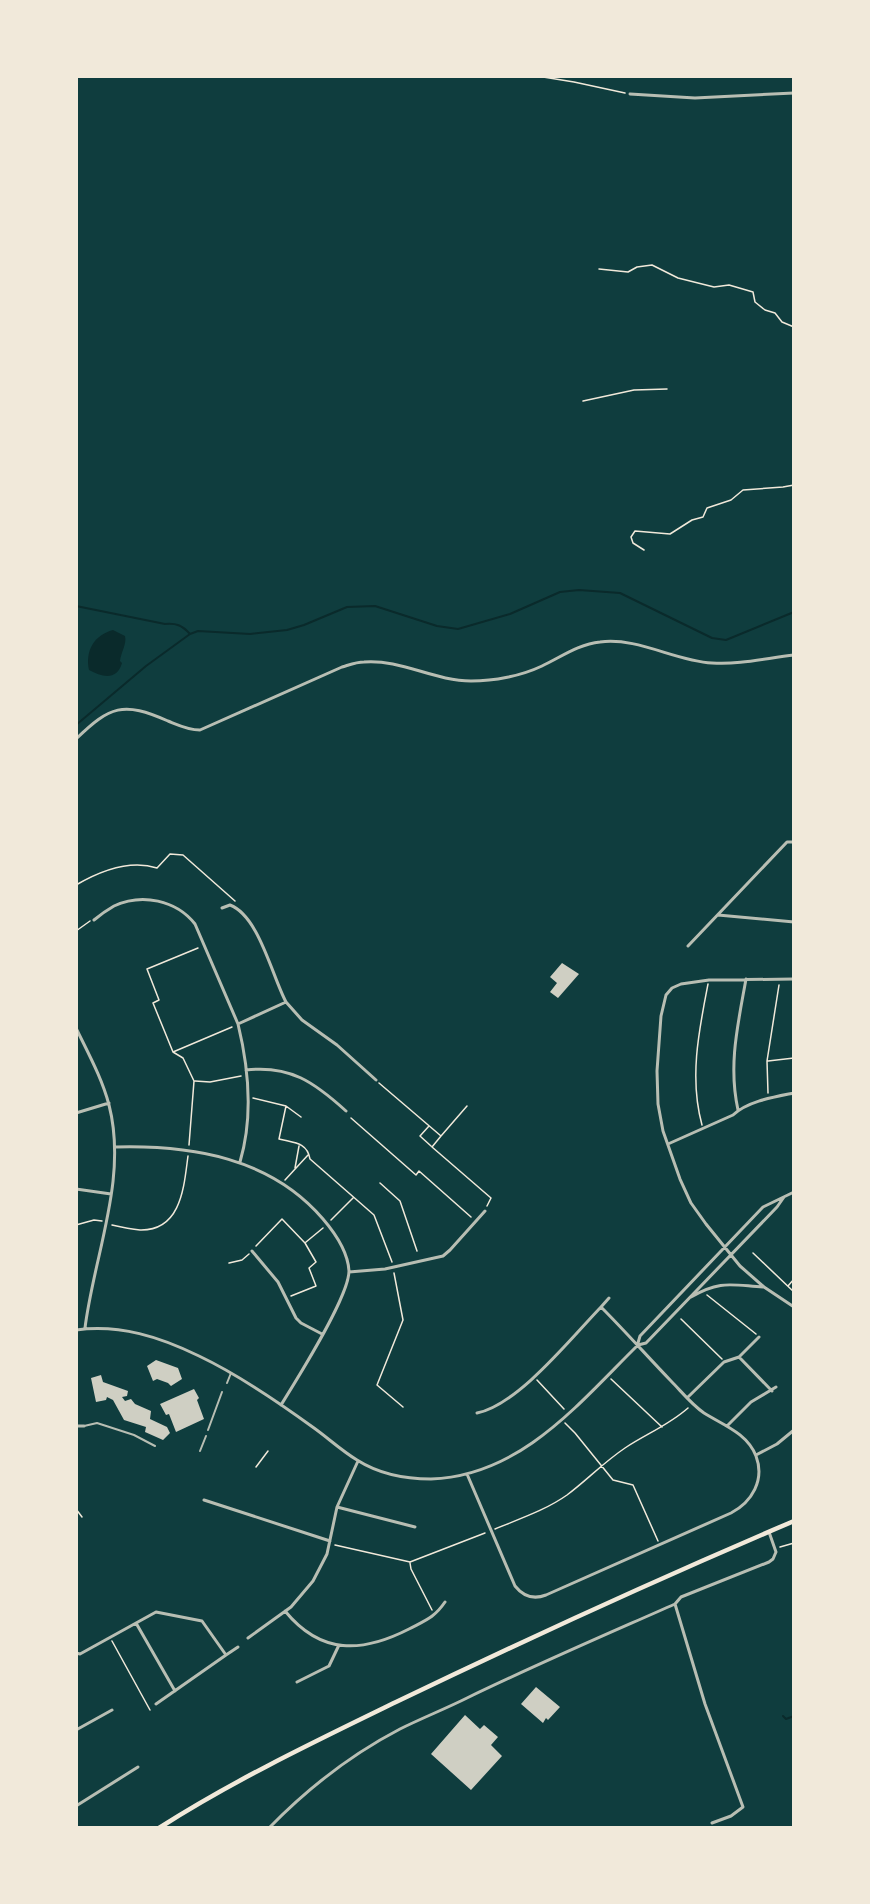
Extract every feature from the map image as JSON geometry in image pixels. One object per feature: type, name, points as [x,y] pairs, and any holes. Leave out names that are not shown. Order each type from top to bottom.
[{"type":"main road","points":[[159,1827],[190,1808],[315,1742],[529,1638],[794,1521]]},
{"type":"street","points":[[630,94],[695,98],[794,93]]},
{"type":"street","points":[[76,740],[104,715],[118,709],[144,711],[186,728],[200,730],[342,667],[362,662],[380,662],[430,675],[470,681],[508,677],[528,671],[581,646],[601,641],[625,643],[677,657],[711,663],[794,655]]},
{"type":"street","points":[[688,946],[787,842],[794,842]]},
{"type":"street","points":[[94,920],[107,910],[124,902],[139,900],[163,902],[177,908],[190,917],[195,924],[238,1024],[248,1096],[246,1139],[240,1162]]},
{"type":"street","points":[[222,908],[235,906],[251,924],[286,1002],[302,1020],[337,1045],[376,1080]]},
{"type":"street","points":[[718,915],[794,922]]},
{"type":"street","points":[[794,979],[709,980],[681,984],[672,988],[666,995],[661,1016],[657,1071],[660,1116],[680,1179],[691,1203],[698,1215],[731,1254],[765,1287],[794,1306]]},
{"type":"street","points":[[738,1110],[733,1060],[746,980]]},
{"type":"street","points":[[238,1024],[286,1002]]},
{"type":"street","points":[[76,1028],[97,1071],[109,1103],[116,1147],[111,1194],[85,1329]]},
{"type":"street","points":[[246,1072],[269,1069],[303,1078],[346,1111]]},
{"type":"street","points":[[668,1144],[733,1115],[738,1110],[768,1098],[794,1093]]},
{"type":"street","points":[[76,1113],[109,1103]]},
{"type":"street","points":[[116,1147],[157,1146],[215,1155],[240,1162],[260,1170],[302,1197],[328,1224],[341,1245],[349,1272],[337,1306],[281,1405]]},
{"type":"street","points":[[76,1189],[111,1194]]},
{"type":"street","points":[[638,1345],[640,1336],[763,1207],[794,1192]]},
{"type":"street","points":[[76,1330],[113,1328],[129,1330],[182,1348],[231,1372],[358,1461],[372,1468],[403,1478],[436,1478],[467,1474],[522,1450],[563,1420],[638,1345],[645,1343],[784,1197]]},
{"type":"street","points":[[349,1272],[393,1268],[443,1256],[485,1211]]},
{"type":"street","points":[[252,1251],[273,1274],[296,1318],[322,1334]]},
{"type":"street","points":[[687,1299],[705,1289],[723,1284],[765,1287]]},
{"type":"street","points":[[477,1413],[501,1403],[534,1376],[609,1298]]},
{"type":"street","points":[[467,1474],[514,1586],[521,1593],[532,1598],[546,1595],[731,1513],[752,1495],[758,1483],[759,1470],[756,1455],[742,1437],[693,1403],[601,1308]]},
{"type":"street","points":[[687,1397],[724,1362],[739,1357],[759,1337]]},
{"type":"street","points":[[739,1357],[772,1391]]},
{"type":"street","points":[[227,1383],[231,1372]]},
{"type":"street","points":[[727,1426],[751,1402],[776,1388]]},
{"type":"street","points":[[208,1430],[222,1392]]},
{"type":"street","points":[[76,1426],[97,1423],[134,1435],[155,1446]]},
{"type":"street","points":[[756,1455],[777,1444],[794,1430]]},
{"type":"street","points":[[200,1451],[206,1436]]},
{"type":"street","points":[[248,1638],[299,1599],[313,1581],[324,1561],[330,1543],[337,1507],[358,1461]]},
{"type":"street","points":[[204,1500],[330,1543]]},
{"type":"street","points":[[337,1507],[415,1527]]},
{"type":"street","points":[[269,1827],[293,1804],[332,1773],[386,1737],[511,1677],[675,1604],[681,1597],[769,1562],[775,1555],[776,1548],[769,1532]]},
{"type":"street","points":[[285,1611],[302,1629],[316,1637],[339,1646],[362,1646],[392,1637],[435,1616],[445,1602]]},
{"type":"street","points":[[675,1604],[705,1704],[743,1807],[731,1816],[712,1823]]},
{"type":"street","points":[[76,1653],[80,1654],[156,1612],[202,1621],[226,1655]]},
{"type":"street","points":[[136,1623],[175,1691]]},
{"type":"street","points":[[297,1682],[329,1666],[339,1646]]},
{"type":"street","points":[[156,1704],[238,1647]]},
{"type":"street","points":[[76,1730],[112,1710]]},
{"type":"street","points":[[76,1806],[138,1767]]},
{"type":"path","points":[[537,76],[630,94]]},
{"type":"path","points":[[599,269],[628,272],[637,267],[652,265],[678,278],[714,287],[729,285],[753,292],[755,302],[765,310],[775,313],[782,322],[794,327]]},
{"type":"path","points":[[583,401],[634,390],[667,389]]},
{"type":"path","points":[[644,550],[633,543],[631,537],[635,531],[670,534],[692,520],[703,517],[707,508],[731,500],[743,490],[794,485]]},
{"type":"path","points":[[76,885],[106,870],[138,866],[157,868],[170,854],[183,855],[235,901]]},
{"type":"path","points":[[76,931],[94,920]]},
{"type":"path","points":[[76,1225],[94,1220],[141,1230],[148,1229],[167,1220],[180,1203],[189,1150],[194,1081],[183,1058],[173,1052],[153,1003],[159,1000],[147,969],[204,945]]},
{"type":"path","points":[[768,1098],[767,1061],[780,978]]},
{"type":"path","points":[[703,1129],[695,1077],[699,1028],[709,980]]},
{"type":"path","points":[[173,1052],[238,1024]]},
{"type":"path","points":[[767,1061],[794,1058]]},
{"type":"path","points":[[194,1081],[210,1082],[246,1072]]},
{"type":"path","points":[[376,1080],[441,1136]]},
{"type":"path","points":[[248,1096],[286,1106],[301,1117]]},
{"type":"path","points":[[286,1106],[279,1139],[303,1146],[310,1159],[374,1215],[390,1257],[403,1320],[377,1384],[403,1407]]},
{"type":"path","points":[[432,1147],[467,1106]]},
{"type":"path","points":[[351,1118],[416,1175],[419,1171],[476,1222]]},
{"type":"path","points":[[430,1125],[420,1136],[491,1198],[485,1211]]},
{"type":"path","points":[[294,1170],[300,1145]]},
{"type":"path","points":[[282,1183],[309,1154]]},
{"type":"path","points":[[380,1183],[400,1200],[417,1251]]},
{"type":"path","points":[[305,1243],[328,1224],[353,1197]]},
{"type":"path","points":[[229,1263],[243,1260],[282,1219],[305,1243],[316,1262],[309,1268],[316,1286],[286,1298]]},
{"type":"path","points":[[753,1253],[794,1292]]},
{"type":"path","points":[[787,1287],[794,1279]]},
{"type":"path","points":[[707,1295],[759,1337]]},
{"type":"path","points":[[681,1319],[724,1362]]},
{"type":"path","points":[[607,1375],[663,1427]]},
{"type":"path","points":[[534,1376],[560,1405]]},
{"type":"path","points":[[330,1543],[410,1562],[492,1531],[566,1495],[626,1448],[676,1419],[693,1403]]},
{"type":"path","points":[[563,1420],[613,1480],[633,1485],[659,1545]]},
{"type":"path","points":[[256,1467],[268,1451]]},
{"type":"path","points":[[76,1509],[82,1517]]},
{"type":"path","points":[[776,1548],[794,1543]]},
{"type":"path","points":[[410,1562],[411,1569],[435,1616]]},
{"type":"path","points":[[110,1637],[150,1710]]},
{"type":"water","points":[[113,630],[125,636],[120,661],[122,663],[117,673],[104,676],[89,670],[88,656],[96,640],[106,632]]},
{"type":"building","points":[[562,963],[579,974],[558,998],[550,992],[557,983],[550,977]]},
{"type":"building","points":[[156,1360],[178,1368],[182,1379],[171,1386],[157,1379],[153,1381],[147,1366]]},
{"type":"building","points":[[101,1375],[103,1382],[128,1391],[127,1396],[122,1397],[125,1401],[131,1399],[135,1404],[151,1411],[150,1419],[167,1427],[170,1433],[163,1440],[145,1432],[146,1427],[124,1420],[113,1400],[107,1397],[106,1400],[96,1402],[91,1378]]},
{"type":"building","points":[[194,1389],[199,1398],[197,1400],[204,1419],[176,1432],[169,1414],[166,1415],[160,1404]]},
{"type":"building","points":[[536,1687],[560,1707],[543,1723],[521,1704]]},
{"type":"building","points":[[465,1715],[480,1729],[484,1725],[498,1737],[491,1745],[502,1756],[471,1790],[431,1754]]},
{"type":"waterway","points":[[76,725],[146,666],[190,634],[198,631],[250,634],[287,630],[347,607],[375,606],[437,626],[458,629],[510,614],[560,592],[579,590],[620,593],[712,638],[726,640],[794,612]]},
{"type":"waterway","points":[[76,606],[165,624],[176,624],[190,634]]},
{"type":"waterway","points":[[783,1716],[786,1719],[794,1716]]}]
